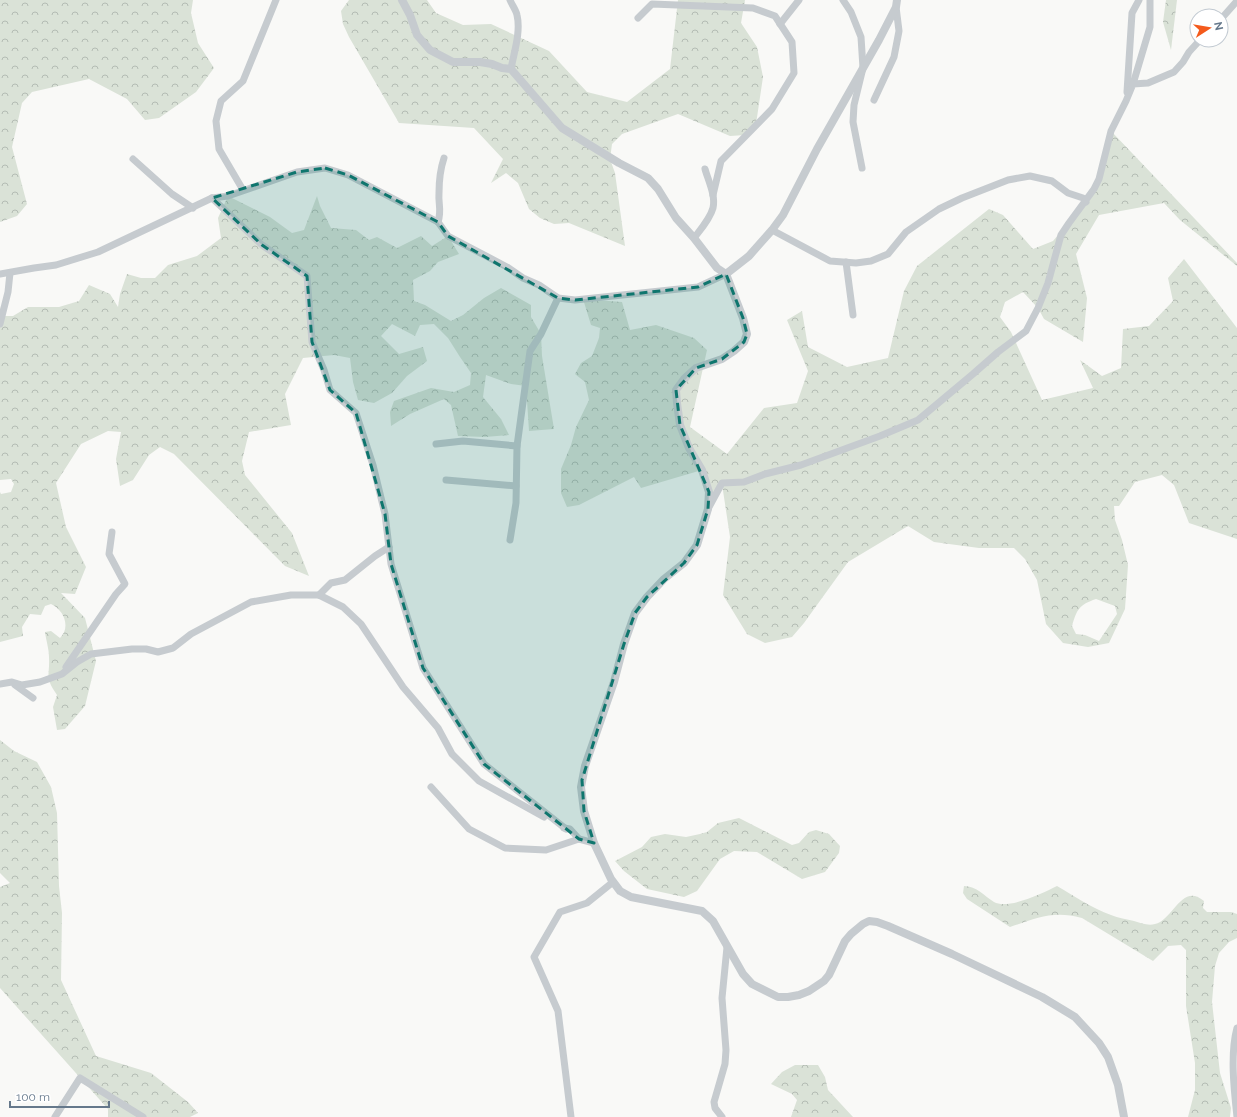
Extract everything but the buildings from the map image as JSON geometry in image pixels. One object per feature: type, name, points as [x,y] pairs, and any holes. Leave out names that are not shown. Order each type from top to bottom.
[{"type":"street","points":[[243,190],[219,149],[216,121],[221,102],[242,81],[276,0]]},
{"type":"street","points":[[402,0],[410,15],[417,35],[430,50],[454,62],[480,62],[512,69],[562,128],[619,163],[648,178],[658,189],[676,218],[694,238],[717,268],[726,274],[743,318],[747,334],[744,342],[722,359],[696,368],[676,390],[680,425],[688,448],[702,470],[709,492],[708,509]]},
{"type":"street","points":[[510,0],[517,13],[518,24],[512,69]]},
{"type":"street","points":[[780,24],[799,0]]},
{"type":"street","points":[[844,0],[851,12],[861,36],[863,68],[854,105],[853,122],[862,168]]},
{"type":"street","points":[[1126,101],[1132,13],[1139,0]]},
{"type":"street","points":[[1124,1117],[1118,1084],[1108,1057],[1099,1043],[1075,1017],[1042,997],[877,922],[869,921],[850,934],[829,975],[824,981],[809,991],[788,997],[778,998],[752,984],[743,974],[713,921],[702,911],[630,897],[620,891],[613,882],[594,843],[584,811],[581,794],[585,766],[614,682],[624,644],[636,613],[646,597],[664,579],[684,563],[696,544],[708,509],[722,484],[744,482],[765,474],[801,465],[918,420],[998,352],[1026,331],[1038,308],[1048,283],[1062,235],[1069,223],[1086,202],[1099,179],[1112,131],[1126,101],[1150,27],[1150,0]]},
{"type":"street","points":[[1229,10],[1237,1]]},
{"type":"street","points":[[638,18],[652,4],[753,8],[775,16],[792,42],[794,73],[772,109],[721,161],[713,195],[713,208],[694,238]]},
{"type":"street","points":[[0,274],[56,265],[98,252],[212,198],[228,196],[297,172],[325,168],[348,175],[438,222],[448,236],[507,267],[558,298],[583,299],[698,287],[726,274],[749,256],[783,215],[896,4]]},
{"type":"street","points":[[874,100],[894,58],[899,31],[896,4]]},
{"type":"street","points":[[1132,84],[1148,83],[1174,72],[1193,48]]},
{"type":"street","points":[[438,222],[441,206],[438,195],[440,170],[444,158]]},
{"type":"street","points":[[133,159],[172,194],[192,208]]},
{"type":"street","points":[[705,168],[713,195]]},
{"type":"street","points":[[772,230],[830,261],[871,261],[888,254],[906,232],[939,209],[962,198],[1008,180],[1030,176],[1052,181],[1068,193],[1083,198],[1086,202]]},
{"type":"street","points":[[212,198],[262,246],[307,276],[312,342],[324,370],[330,390],[356,413],[373,465],[385,514],[391,564],[423,668],[484,764],[566,829]]},
{"type":"street","points":[[846,262],[853,314]]},
{"type":"street","points":[[0,324],[8,292],[10,273]]},
{"type":"street","points":[[510,540],[516,503],[517,446],[530,351],[541,334],[558,298]]},
{"type":"street","points":[[436,444],[464,441],[517,446]]},
{"type":"street","points":[[446,480],[516,486]]},
{"type":"street","points":[[62,674],[116,594],[125,584],[109,554],[112,532]]},
{"type":"street","points":[[319,595],[331,584],[345,580],[375,556],[389,547]]},
{"type":"street","points":[[0,684],[12,682],[22,685],[40,682],[62,674],[90,654],[132,649],[146,649],[158,652],[173,648],[191,634],[250,602],[291,595],[319,595],[343,607],[361,624],[403,687],[438,728],[452,754],[479,781],[566,829],[570,829],[579,839],[594,843]]},
{"type":"street","points":[[12,682],[33,698]]},
{"type":"street","points":[[431,787],[468,829],[505,848],[546,850],[579,839]]},
{"type":"street","points":[[571,1117],[558,1011],[534,957],[560,912],[587,903],[613,882]]},
{"type":"street","points":[[722,1117],[715,1108],[714,1102],[723,1074],[726,1057],[722,998],[727,947]]},
{"type":"street","points":[[1237,1028],[1234,1044],[1237,1117]]},
{"type":"street","points":[[55,1117],[80,1078],[143,1117]]},
{"type":"highlighted area","points":[[325,168],[348,175],[438,222],[448,236],[558,298],[575,300],[698,287],[726,274],[743,318],[747,334],[744,342],[722,359],[696,368],[676,390],[680,425],[709,492],[708,509],[697,545],[684,563],[647,597],[635,613],[624,644],[582,780],[584,811],[594,843],[579,839],[484,764],[423,668],[391,564],[385,514],[356,413],[330,390],[312,342],[307,276],[262,245],[212,198],[297,172]]},
{"type":"green space","points":[[0,0],[193,0],[191,13],[198,43],[214,68],[196,92],[159,118],[145,120],[127,99],[89,79],[32,92],[22,103],[12,147],[27,204],[17,216],[0,222]]},
{"type":"green space","points":[[349,0],[427,0],[436,13],[463,25],[491,24],[549,51],[587,92],[627,102],[670,69],[678,0],[745,0],[741,23],[757,47],[763,77],[756,124],[745,135],[730,136],[678,114],[622,134],[612,144],[610,159],[615,173],[625,246],[569,223],[554,224],[540,218],[529,209],[518,183],[506,173],[491,183],[503,159],[474,128],[399,123],[343,24],[341,11]]},
{"type":"green space","points":[[1166,0],[1177,0],[1171,50],[1163,22]]},
{"type":"green space","points":[[1111,131],[1237,263],[1237,266],[1180,220],[1164,203],[1099,215],[1076,254],[1087,298],[1083,342],[1044,319],[1038,308],[1023,292],[1005,302],[1000,317],[1011,332],[1042,400],[1093,388],[1080,360],[1102,376],[1121,368],[1123,329],[1149,326],[1173,301],[1168,278],[1184,259],[1237,328],[1237,539],[1189,523],[1174,485],[1162,475],[1135,482],[1119,506],[1114,506],[1115,520],[1128,565],[1125,609],[1109,643],[1088,647],[1063,643],[1046,624],[1037,580],[1025,559],[1014,548],[979,548],[934,542],[908,526],[848,562],[804,623],[792,637],[765,643],[747,634],[723,595],[730,537],[722,484],[708,509],[702,470],[641,488],[634,477],[579,505],[567,507],[561,493],[561,469],[571,445],[576,427],[589,400],[585,382],[575,374],[581,363],[592,356],[599,338],[600,328],[591,325],[583,299],[622,302],[630,330],[656,325],[694,338],[707,350],[690,427],[727,454],[764,408],[797,403],[808,371],[787,320],[802,311],[808,347],[847,367],[888,358],[904,291],[917,266],[989,209],[1003,215],[1033,249],[1053,241],[1086,202],[1094,189]],"holes":[[[1096,599],[1115,606],[1117,614],[1099,641],[1085,635],[1076,634],[1072,626],[1075,615],[1086,603]]]},
{"type":"green space","points":[[228,196],[270,217],[292,233],[304,230],[317,196],[320,206],[331,228],[356,230],[369,240],[377,237],[397,248],[421,236],[432,246],[448,236],[459,254],[438,262],[430,271],[413,280],[414,301],[425,305],[451,321],[463,315],[484,298],[501,288],[531,305],[531,317],[541,334],[542,356],[554,429],[529,431],[526,386],[511,384],[486,375],[483,397],[501,419],[509,435],[485,437],[458,436],[451,405],[444,399],[410,414],[391,426],[390,412],[394,401],[431,388],[454,392],[470,385],[471,373],[448,338],[434,324],[420,325],[415,336],[392,324],[381,336],[399,354],[423,347],[427,361],[407,376],[392,393],[374,403],[358,400],[353,382],[350,358],[334,355],[303,358],[285,394],[291,425],[249,432],[242,461],[245,475],[292,533],[309,576],[285,566],[174,454],[160,447],[149,455],[133,480],[120,486],[116,459],[121,432],[108,431],[81,444],[56,483],[66,527],[86,567],[75,594],[61,593],[85,618],[96,661],[85,706],[65,729],[57,730],[53,707],[57,695],[50,684],[48,676],[49,654],[45,632],[51,631],[60,638],[65,629],[62,614],[51,604],[45,606],[41,615],[30,614],[22,627],[23,636],[0,642],[0,492],[1,494],[11,492],[14,484],[11,479],[0,480],[0,306],[2,316],[13,316],[28,307],[59,307],[79,301],[89,285],[110,294],[118,307],[120,294],[127,274],[141,278],[155,278],[168,265],[197,256],[221,238],[218,218]]},
{"type":"green space","points":[[0,740],[14,751],[37,762],[51,787],[57,813],[59,886],[62,913],[61,980],[96,1056],[151,1073],[188,1102],[198,1113],[190,1117],[108,1117],[108,1109],[0,988],[0,887],[10,883],[0,873]]},
{"type":"green space","points":[[739,818],[792,845],[799,843],[809,832],[816,830],[829,834],[840,846],[839,853],[825,872],[802,879],[757,852],[734,851],[720,859],[697,891],[684,897],[647,889],[624,871],[615,861],[642,847],[651,837],[665,834],[686,837],[700,834],[707,832],[718,823]]},
{"type":"green space","points":[[964,886],[977,889],[994,902],[1008,904],[1026,900],[1057,886],[1083,902],[1104,912],[1117,917],[1152,925],[1161,921],[1178,904],[1190,896],[1196,896],[1204,901],[1203,908],[1207,912],[1231,912],[1237,914],[1237,938],[1229,942],[1219,953],[1215,966],[1212,1002],[1220,1073],[1231,1108],[1230,1117],[1188,1117],[1195,1090],[1195,1063],[1186,1006],[1186,950],[1181,945],[1168,946],[1153,961],[1082,918],[1062,915],[1045,916],[1010,927],[967,899],[963,893]]},
{"type":"green space","points":[[795,1065],[818,1065],[825,1077],[828,1090],[853,1117],[791,1117],[797,1100],[792,1094],[771,1084],[782,1072]]}]
